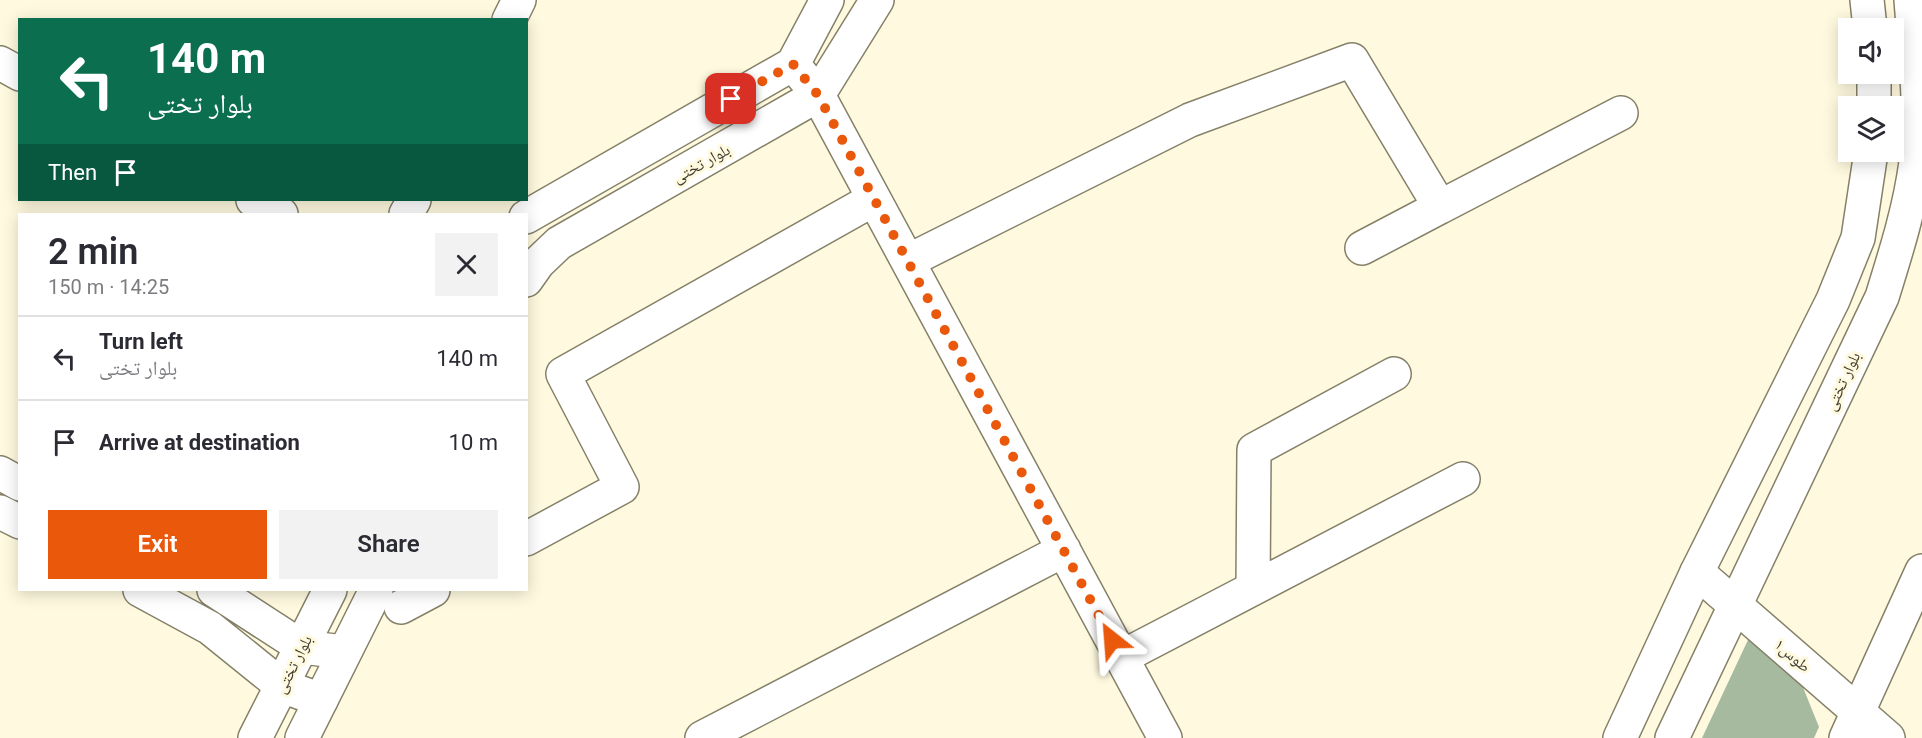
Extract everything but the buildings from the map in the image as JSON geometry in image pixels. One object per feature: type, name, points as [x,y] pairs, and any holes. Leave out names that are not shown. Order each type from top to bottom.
[{"type":"street","points":[[510,18],[519,0]]},
{"type":"street","points":[[528,216],[793,64],[827,0]]},
{"type":"street","name":"بلوار تختی","points":[[528,277],[559,243],[818,95],[878,0]]},
{"type":"street","points":[[1867,0],[1869,18]]},
{"type":"street","name":"بلوار تختی","points":[[1672,738],[1882,297],[1903,229],[1916,160],[1917,75],[1911,0]]},
{"type":"street","points":[[908,261],[1190,120],[1352,60],[1440,207]]},
{"type":"street","points":[[0,63],[18,73]]},
{"type":"street","points":[[793,64],[818,95],[1165,738]]},
{"type":"street","points":[[1362,248],[1621,112]]},
{"type":"street","points":[[1620,738],[1697,572],[1833,300],[1858,238],[1869,162]]},
{"type":"street","points":[[528,538],[622,487],[563,374],[874,199]]},
{"type":"street","points":[[255,201],[279,213]]},
{"type":"street","points":[[1253,588],[1254,450],[1394,374]]},
{"type":"street","points":[[0,473],[18,482]]},
{"type":"street","points":[[1122,657],[1462,479]]},
{"type":"street","points":[[0,512],[18,521]]},
{"type":"street","points":[[702,738],[1064,550]]},
{"type":"street","points":[[1852,725],[1922,571]]},
{"type":"street","name":"طوس۱","points":[[1697,572],[1735,605],[1852,725],[1888,738]]},
{"type":"street","points":[[143,591],[210,628],[282,686],[321,700]]},
{"type":"street","points":[[216,591],[302,647],[344,652]]},
{"type":"street","name":"بلوار تختی","points":[[255,738],[330,591]]},
{"type":"street","points":[[302,738],[344,652],[388,598],[427,591]]},
{"type":"green space","points":[[1755,625],[1792,660],[1819,727],[1814,738],[1702,738]]},
{"type":"route","points":[[731,99],[793,64],[818,95],[1112,640]]}]
